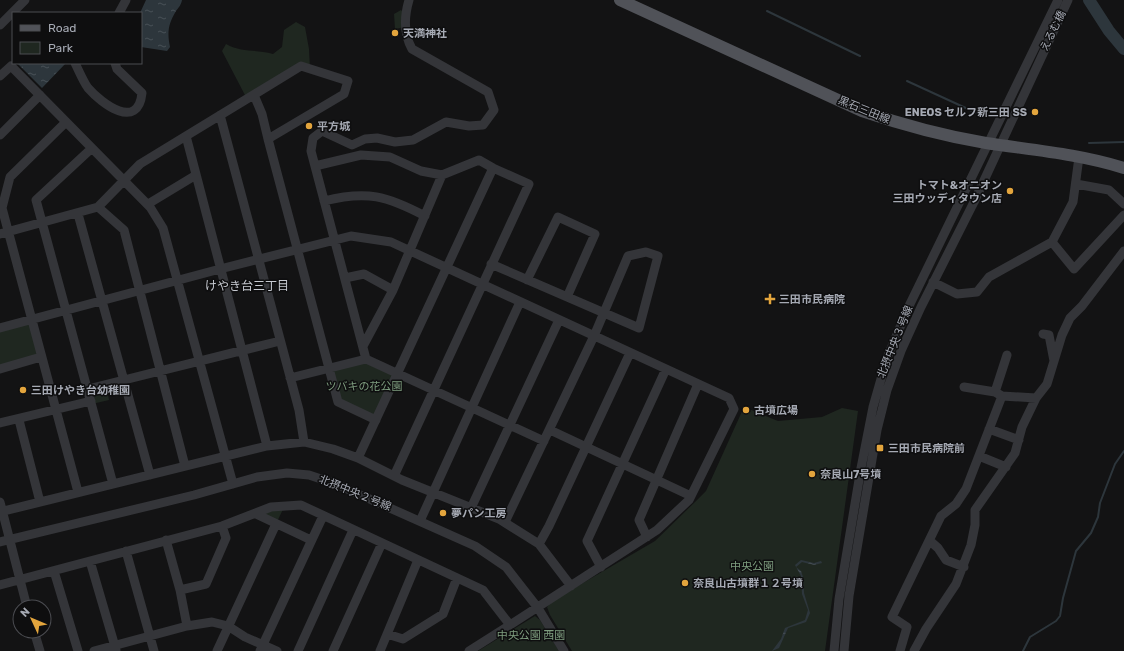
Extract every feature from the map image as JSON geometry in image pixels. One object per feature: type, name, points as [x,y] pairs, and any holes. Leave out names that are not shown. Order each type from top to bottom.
[{"type":"main road","name":"黒石三田線","points":[[620,0],[862,111],[896,123],[931,132],[988,143],[1079,157],[1124,168]]},
{"type":"street","points":[[12,12],[25,0]]},
{"type":"street","points":[[120,12],[126,0]]},
{"type":"street","points":[[366,359],[311,151],[314,138],[322,131],[352,145],[366,139],[377,138],[395,142],[413,140],[446,122],[469,126],[483,125],[494,110],[488,92],[412,50],[406,38],[405,14],[410,0]]},
{"type":"street","name":"えるむ橋","points":[[1030,56],[1058,0]]},
{"type":"street","name":"えるむ橋","points":[[1038,62],[1068,0]]},
{"type":"street","points":[[0,24],[12,12]]},
{"type":"street","name":"北摂中央３号線","points":[[834,651],[838,599],[861,468],[878,385],[896,334],[1030,56]]},
{"type":"street","name":"北摂中央３号線","points":[[844,651],[849,596],[877,430],[887,390],[901,351],[933,282],[974,202],[1038,62]]},
{"type":"street","points":[[0,76],[12,64],[66,122],[148,204],[163,228],[233,484]]},
{"type":"street","points":[[76,64],[88,88],[106,105],[118,111],[131,112],[138,107],[142,93],[117,69],[115,64]]},
{"type":"street","points":[[4,233],[78,214],[98,207],[140,164],[301,66],[348,81],[344,94],[268,139]]},
{"type":"street","points":[[0,135],[40,95]]},
{"type":"street","points":[[254,95],[262,114],[338,402],[376,420]]},
{"type":"street","points":[[220,116],[299,410],[304,442]]},
{"type":"street","points":[[66,122],[10,177],[2,208],[4,233],[31,320],[78,492]]},
{"type":"street","points":[[186,136],[267,446]]},
{"type":"street","points":[[92,148],[36,200],[113,484]]},
{"type":"street","points":[[315,166],[361,155],[390,157],[421,171],[442,175],[479,160],[529,184],[394,476]]},
{"type":"street","points":[[933,282],[957,294],[977,292],[989,277],[1052,242],[1073,202],[1079,157]]},
{"type":"street","points":[[358,458],[493,168]]},
{"type":"street","points":[[148,204],[196,175]]},
{"type":"street","points":[[362,346],[394,290],[442,175]]},
{"type":"street","points":[[1076,184],[1109,190],[1124,204]]},
{"type":"street","points":[[324,201],[347,195],[373,195],[400,203],[425,216]]},
{"type":"street","points":[[98,207],[124,230],[185,466]]},
{"type":"street","points":[[78,214],[103,300],[150,475]]},
{"type":"street","points":[[1052,242],[1074,269],[1124,215]]},
{"type":"street","points":[[527,280],[558,217],[595,234],[567,297]]},
{"type":"street","points":[[0,328],[258,259],[351,236],[392,242],[729,398],[734,409],[691,496],[657,530],[469,651]]},
{"type":"street","points":[[914,651],[926,629],[956,584],[964,567],[975,525],[975,510],[1015,453],[1022,426],[1036,398],[1047,384],[1062,335],[1070,318],[1082,306],[1124,251]]},
{"type":"street","points":[[492,264],[604,314],[639,328],[658,256],[646,252],[628,256],[604,314],[594,336],[505,522]]},
{"type":"street","points":[[344,278],[364,274],[394,290]]},
{"type":"street","points":[[420,521],[520,302]]},
{"type":"street","points":[[471,508],[559,320]]},
{"type":"street","points":[[1043,334],[1049,335],[1054,362]]},
{"type":"street","points":[[88,389],[280,341]]},
{"type":"street","points":[[539,544],[549,526],[630,353]]},
{"type":"street","points":[[900,651],[907,627],[892,617],[941,516],[956,504],[966,489],[989,429],[999,394],[1007,356]]},
{"type":"street","points":[[0,369],[41,357]]},
{"type":"street","points":[[290,378],[366,359],[544,441]]},
{"type":"street","points":[[600,567],[586,541],[666,369]]},
{"type":"street","points":[[647,537],[639,520],[698,384]]},
{"type":"street","points":[[964,387],[999,394],[1036,398]]},
{"type":"street","points":[[0,423],[19,420],[91,401]]},
{"type":"street","points":[[19,420],[40,502]]},
{"type":"street","points":[[989,429],[1019,440]]},
{"type":"street","points":[[550,430],[691,496]]},
{"type":"street","points":[[1,512],[267,446],[304,442],[333,449],[358,458],[394,476],[505,522],[539,544],[571,586]]},
{"type":"street","points":[[979,456],[1006,467]]},
{"type":"street","name":"北摂中央２号線","points":[[0,542],[257,477],[287,473],[309,475],[336,484],[475,546],[506,568],[538,608],[564,651]]},
{"type":"street","points":[[0,502],[1,512],[26,599]]},
{"type":"street","points":[[0,585],[222,526],[271,507],[285,505],[301,506],[483,590],[510,625]]},
{"type":"street","points":[[256,514],[311,540]]},
{"type":"street","points":[[262,648],[323,516]]},
{"type":"street","points":[[217,651],[276,524]]},
{"type":"street","points":[[180,590],[206,584],[226,538],[222,526]]},
{"type":"street","points":[[298,651],[353,530]]},
{"type":"street","points":[[166,540],[180,590],[186,626]]},
{"type":"street","points":[[930,541],[938,548],[946,560],[964,567]]},
{"type":"street","points":[[333,651],[382,543]]},
{"type":"street","points":[[126,551],[154,651]]},
{"type":"street","points":[[380,651],[418,560]]},
{"type":"street","points":[[90,561],[115,648]]},
{"type":"street","points":[[54,571],[78,651]]},
{"type":"street","points":[[387,634],[403,638],[443,614],[458,578]]},
{"type":"street","points":[[94,651],[115,648],[186,626],[212,622],[228,626],[262,648],[277,651]]},
{"type":"street","points":[[36,639],[40,651]]},
{"type":"green space","points":[[401,10],[405,14],[405,27],[395,29],[394,14]]},
{"type":"green space","points":[[296,22],[305,27],[309,49],[310,69],[301,66],[247,99],[222,51],[226,44],[238,49],[273,54],[282,47],[284,30]]},
{"type":"green space","points":[[31,320],[41,357],[0,367],[0,328]]},
{"type":"green space","name":"ツバキの花公園","points":[[366,359],[397,373],[376,420],[338,402],[329,368]]},
{"type":"green space","points":[[106,385],[109,400],[92,404],[92,388]]},
{"type":"green space","name":"中央公園","points":[[744,407],[778,421],[822,417],[842,408],[858,411],[825,651],[572,651],[550,615],[547,607],[552,601],[655,541],[706,491]]},
{"type":"green space","points":[[285,505],[276,524],[260,511]]},
{"type":"green space","name":"中央公園 西園","points":[[535,616],[540,620],[559,651],[478,651]]},
{"type":"water","points":[[146,0],[182,0],[170,24],[168,33],[170,47],[167,51],[142,47],[142,12],[140,12]]},
{"type":"water","points":[[18,64],[65,64],[42,88]]},
{"type":"water","points":[[801,560],[814,563],[821,561],[822,563],[814,565],[802,562],[796,567],[795,565]]},
{"type":"water","points":[[796,567],[801,571],[803,577],[804,593],[810,613],[806,622],[788,628],[779,648],[772,651],[781,639],[785,628],[805,620],[808,610],[802,594],[801,576]]},
{"type":"waterway","points":[[1089,0],[1109,31],[1124,49]]},
{"type":"waterway","points":[[767,11],[860,56]]},
{"type":"waterway","points":[[907,81],[981,115]]},
{"type":"waterway","points":[[1089,143],[1124,142]]},
{"type":"waterway","points":[[1023,651],[1030,637],[1056,621],[1060,616],[1063,598],[1076,551],[1091,533],[1098,517],[1100,503],[1115,464],[1124,451]]},
{"type":"place","name":"天満神社","points":[[395,33]]},
{"type":"place","name":"ENEOS セルフ新三田 SS","points":[[1035,112]]},
{"type":"place","name":"平方城","points":[[309,126]]},
{"type":"place","name":"トマト&オニオン 三田ウッディタウン店","points":[[1010,191]]},
{"type":"place","name":"三田市民病院","points":[[770,299]]},
{"type":"place","name":"三田けやき台幼稚園","points":[[23,390]]},
{"type":"place","name":"古墳広場","points":[[746,410]]},
{"type":"place","name":"三田市民病院前","points":[[880,448]]},
{"type":"place","name":"奈良山7号墳","points":[[812,474]]},
{"type":"place","name":"夢パン工房","points":[[443,513]]},
{"type":"place","name":"奈良山古墳群１２号墳","points":[[685,583]]},
{"type":"district","name":"けやき台三丁目","points":[[247,286]]}]
